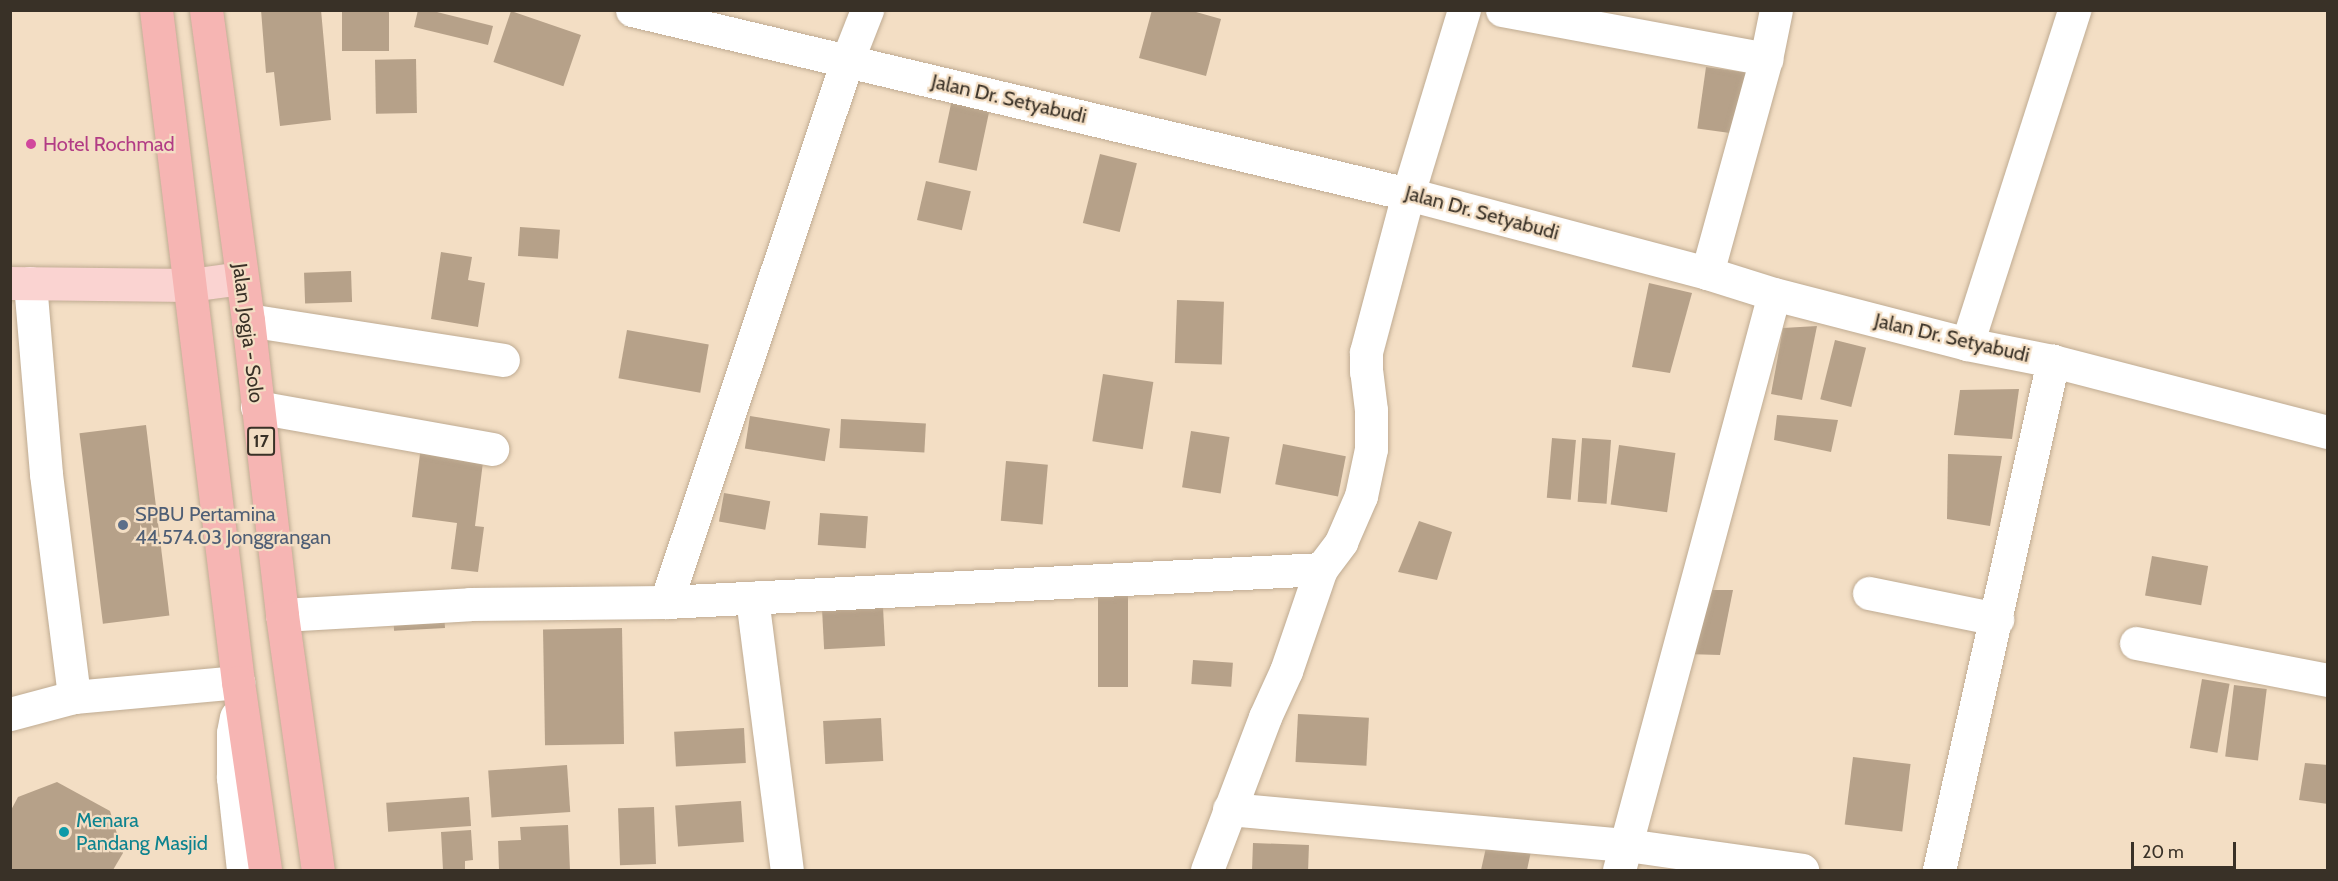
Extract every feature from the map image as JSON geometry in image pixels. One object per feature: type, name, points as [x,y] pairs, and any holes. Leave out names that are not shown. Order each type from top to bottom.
[{"type":"highway","points":[[156,10],[239,688],[265,870]]},
{"type":"highway","name":"Jalan Jogja - Solo","points":[[206,10],[248,320],[282,615],[318,870]]},
{"type":"main road","points":[[20,283],[190,285],[242,278]]},
{"type":"street","name":"Jalan Dr. Setyabudi","points":[[632,10],[1408,194],[1967,344],[2053,361],[2328,432]]},
{"type":"street","points":[[666,602],[847,61],[867,10]]},
{"type":"street","points":[[1207,870],[1229,809],[1286,671],[1321,569],[1341,542],[1361,496],[1371,449],[1366,352],[1408,194],[1464,10]]},
{"type":"street","points":[[1502,10],[1766,59]]},
{"type":"street","points":[[1707,273],[1766,59],[1776,10]]},
{"type":"street","points":[[1967,344],[2074,10]]},
{"type":"street","points":[[20,283],[74,696]]},
{"type":"street","points":[[1623,858],[1774,294]]},
{"type":"street","points":[[248,320],[503,360]]},
{"type":"street","points":[[1939,870],[2053,361]]},
{"type":"street","points":[[257,407],[492,449]]},
{"type":"street","points":[[282,615],[470,604],[666,602],[1321,569]]},
{"type":"street","points":[[1869,593],[1997,619]]},
{"type":"street","points":[[752,598],[788,870]]},
{"type":"street","points":[[2136,643],[2328,680]]},
{"type":"street","points":[[10,714],[74,696],[239,688],[232,754],[243,870]]},
{"type":"street","points":[[1229,809],[1623,858],[1785,869]]},
{"type":"building","points":[[261,10],[321,10],[331,120],[280,126],[274,72],[266,73]]},
{"type":"building","points":[[342,10],[389,10],[389,51],[342,51]]},
{"type":"building","points":[[418,10],[429,10],[493,26],[488,45],[414,27]]},
{"type":"building","points":[[1152,10],[1189,10],[1221,19],[1206,76],[1139,58]]},
{"type":"building","points":[[511,11],[581,35],[563,86],[493,62]]},
{"type":"building","points":[[416,59],[417,113],[376,114],[375,60]]},
{"type":"building","points":[[1706,67],[1748,73],[1739,134],[1697,128]]},
{"type":"building","points":[[952,99],[990,107],[977,171],[938,163]]},
{"type":"building","points":[[1100,154],[1137,163],[1120,232],[1083,223]]},
{"type":"building","points":[[926,181],[971,191],[962,230],[917,220]]},
{"type":"building","points":[[520,227],[560,230],[558,259],[518,256]]},
{"type":"building","points":[[441,252],[472,257],[468,280],[485,283],[478,327],[431,319]]},
{"type":"building","points":[[351,271],[352,302],[305,304],[304,273]]},
{"type":"building","points":[[1649,283],[1692,293],[1670,373],[1632,367]]},
{"type":"building","points":[[1177,300],[1224,302],[1222,365],[1175,363]]},
{"type":"building","points":[[1817,326],[1802,400],[1771,394],[1783,328]]},
{"type":"building","points":[[627,330],[709,344],[700,393],[618,378]]},
{"type":"building","points":[[1835,340],[1866,348],[1851,407],[1820,399]]},
{"type":"building","points":[[1103,374],[1153,382],[1143,449],[1092,441]]},
{"type":"building","points":[[2019,389],[2012,439],[1954,435],[1960,390]]},
{"type":"building","points":[[1777,415],[1838,420],[1831,452],[1774,440]]},
{"type":"building","points":[[750,416],[830,429],[825,461],[745,449]]},
{"type":"building","points":[[841,419],[926,423],[924,452],[839,448]]},
{"type":"building","name":"SPBU Pertamina 44.574.03 Jonggrangan","points":[[146,425],[169,616],[103,624],[79,433]]},
{"type":"building","points":[[1191,431],[1230,437],[1221,493],[1182,487]]},
{"type":"building","points":[[1552,438],[1576,440],[1571,500],[1547,498]]},
{"type":"building","points":[[1582,438],[1611,440],[1607,504],[1578,502]]},
{"type":"building","points":[[1283,444],[1346,456],[1338,496],[1275,484]]},
{"type":"building","points":[[1619,445],[1675,453],[1667,512],[1611,504]]},
{"type":"building","points":[[421,446],[484,454],[475,526],[484,527],[478,572],[451,569],[457,523],[412,517]]},
{"type":"building","points":[[1948,454],[2002,456],[1990,526],[1947,519]]},
{"type":"building","points":[[1006,461],[1048,465],[1043,524],[1001,521]]},
{"type":"building","points":[[724,493],[770,501],[765,530],[719,522]]},
{"type":"building","points":[[820,513],[868,516],[866,548],[818,545]]},
{"type":"building","points":[[1419,521],[1452,532],[1437,580],[1398,572]]},
{"type":"building","points":[[2152,556],[2208,566],[2201,605],[2145,595]]},
{"type":"building","points":[[1703,590],[1733,590],[1720,655],[1686,654]]},
{"type":"building","points":[[1098,595],[1128,595],[1128,687],[1098,687]]},
{"type":"building","points":[[883,607],[885,646],[824,649],[822,610]]},
{"type":"building","points":[[444,609],[445,628],[394,631],[393,612]]},
{"type":"building","points":[[622,628],[624,744],[545,745],[543,629]]},
{"type":"building","points":[[1193,660],[1233,663],[1231,687],[1191,684]]},
{"type":"building","points":[[2202,679],[2230,684],[2217,753],[2190,748]]},
{"type":"building","points":[[2234,685],[2267,689],[2258,760],[2225,756]]},
{"type":"building","points":[[1298,714],[1369,718],[1366,766],[1295,762]]},
{"type":"building","points":[[881,718],[883,761],[825,764],[823,721]]},
{"type":"building","points":[[744,728],[746,763],[676,767],[674,732]]},
{"type":"building","points":[[1853,757],[1911,764],[1902,832],[1845,824]]},
{"type":"building","points":[[2305,763],[2328,765],[2328,804],[2299,800]]},
{"type":"building","points":[[567,765],[570,812],[491,817],[488,771]]},
{"type":"building","name":"Menara Pandang Masjid","points":[[57,782],[110,811],[123,853],[113,870],[10,870],[10,812],[18,797]]},
{"type":"building","points":[[469,797],[471,826],[388,832],[386,803]]},
{"type":"building","points":[[741,801],[744,842],[678,847],[675,806]]},
{"type":"building","points":[[654,807],[656,864],[620,865],[618,808]]},
{"type":"building","points":[[568,825],[570,870],[499,870],[498,841],[521,840],[520,827]]},
{"type":"building","points":[[471,830],[473,860],[465,861],[465,870],[443,870],[441,832]]},
{"type":"building","points":[[1489,834],[1534,837],[1527,870],[1481,870]]},
{"type":"building","points":[[1253,843],[1309,845],[1308,870],[1252,869]]},
{"type":"place","name":"Hotel Rochmad","points":[[31,144]]},
{"type":"place","name":"SPBU Pertamina 44.574.03 Jonggrangan","points":[[123,525]]},
{"type":"place","name":"Menara Pandang Masjid","points":[[64,832]]}]
